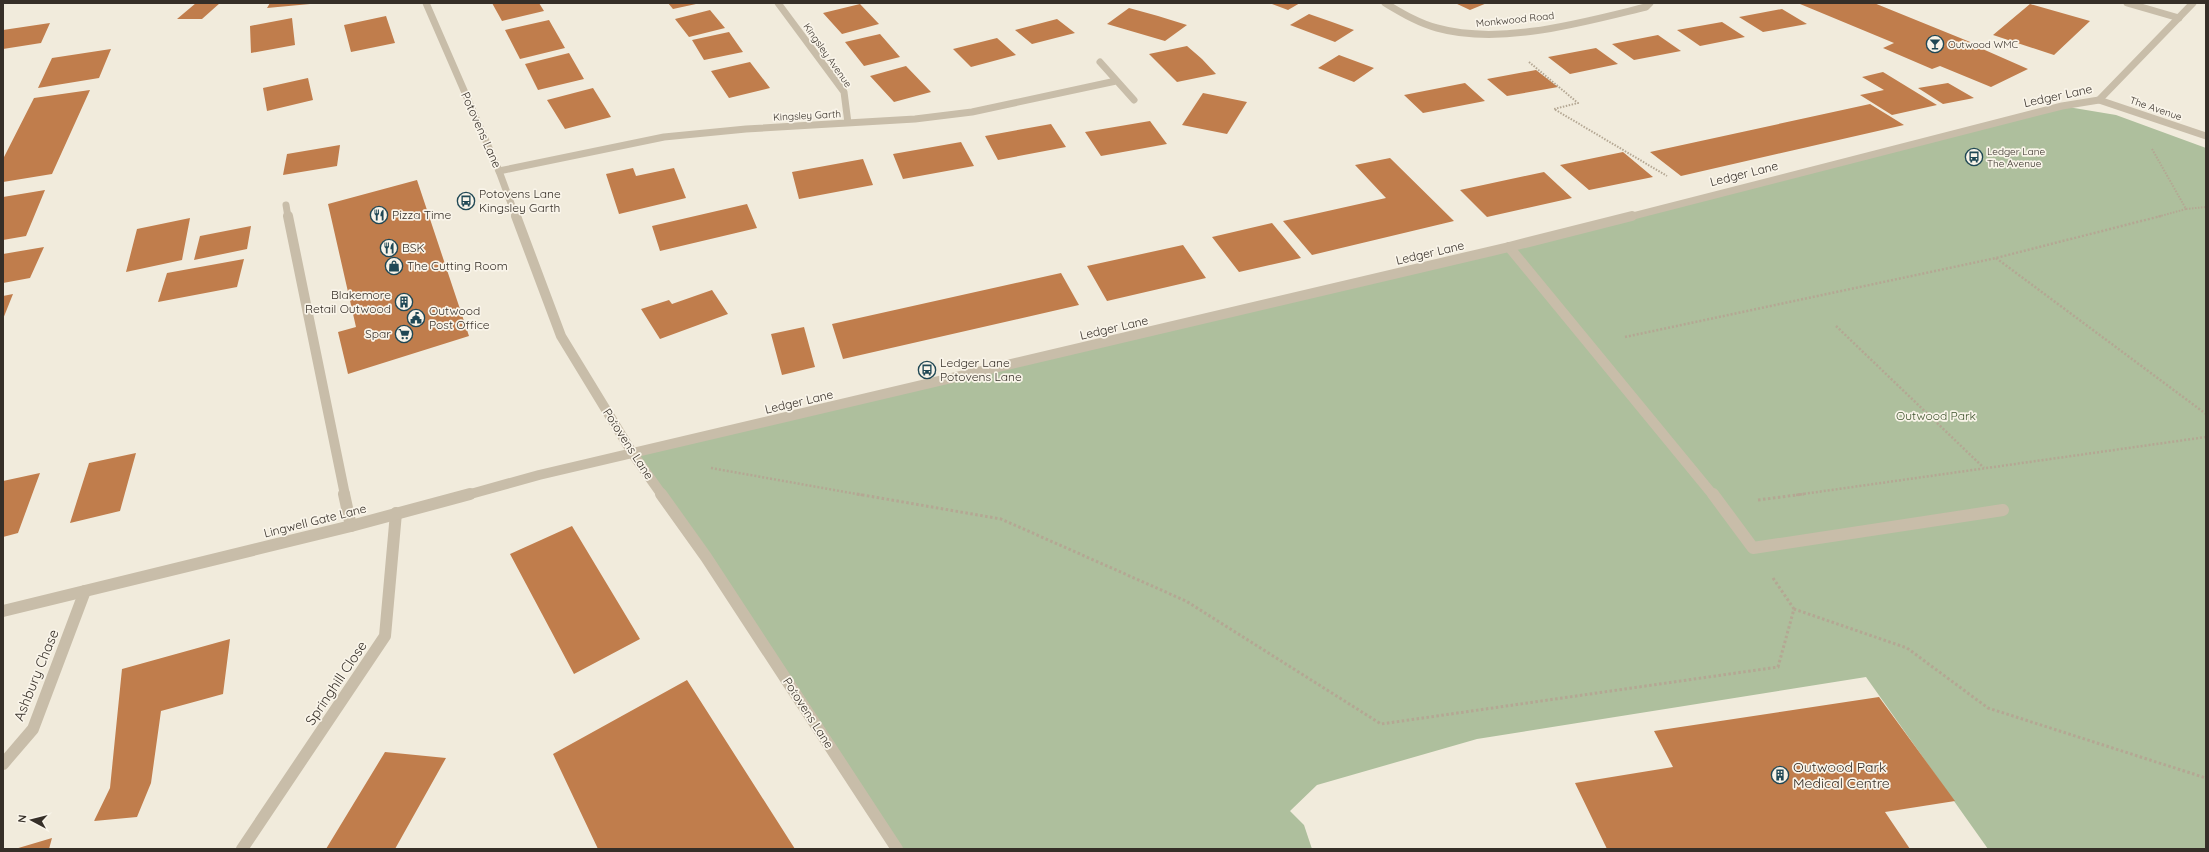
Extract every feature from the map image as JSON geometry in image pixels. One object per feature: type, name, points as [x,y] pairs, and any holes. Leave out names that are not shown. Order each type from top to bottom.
[{"type":"street","name":"Potovens Lane","points":[[426,3],[499,171],[561,336],[633,454],[706,557],[897,849]]},
{"type":"street","name":"Kingsley Avenue","points":[[778,3],[844,92],[848,123]]},
{"type":"street","name":"Monkwood Road","points":[[1385,3],[1407,16],[1440,29],[1474,34],[1522,31],[1589,20],[1646,7],[1650,3]]},
{"type":"street","points":[[2127,3],[2179,18]]},
{"type":"street","name":"Ledger Lane","points":[[633,454],[1509,247],[2062,106],[2099,100],[2193,3]]},
{"type":"street","points":[[1100,62],[1134,100]]},
{"type":"street","name":"Kingsley Garth","points":[[499,171],[664,137],[746,129],[915,119],[972,112],[1116,81]]},
{"type":"street","name":"The Avenue","points":[[2099,100],[2206,136]]},
{"type":"street","points":[[286,204],[350,526]]},
{"type":"street","points":[[1509,247],[1722,505],[1753,548],[2003,510]]},
{"type":"street","name":"Lingwell Gate Lane","points":[[3,611],[350,526],[540,475],[633,454]]},
{"type":"street","name":"Springhill Close","points":[[242,849],[386,636],[396,514]]},
{"type":"street","name":"Ashbury Chase","points":[[3,764],[33,729],[85,591]]},
{"type":"path","points":[[1493,33],[1578,103],[1554,109],[1702,197]]},
{"type":"path","points":[[2131,110],[2186,209]]},
{"type":"path","points":[[1589,345],[1996,258],[2186,209],[2206,207]]},
{"type":"path","points":[[1996,258],[2206,414]]},
{"type":"path","points":[[1836,326],[1984,468]]},
{"type":"path","points":[[1722,505],[2206,437]]},
{"type":"path","points":[[703,467],[1001,519],[1186,601],[1382,724],[1778,667],[1794,609],[1907,648],[1988,708],[2206,778]]},
{"type":"green space","name":"Outwood Park","points":[[2062,106],[2116,115],[2206,148],[2206,849],[1988,849],[1866,677],[1477,739],[1317,785],[1290,811],[1304,825],[1312,849],[895,849],[633,454],[1509,247]]},
{"type":"building","points":[[196,3],[220,3],[202,19],[177,19]]},
{"type":"building","points":[[270,3],[310,3],[310,4],[267,8]]},
{"type":"building","points":[[492,3],[539,3],[544,11],[502,21]]},
{"type":"building","points":[[668,3],[696,3],[696,4],[673,9]]},
{"type":"building","points":[[1269,3],[1300,3],[1288,10]]},
{"type":"building","points":[[1455,3],[1487,3],[1470,10]]},
{"type":"building","name":"Outwood WMC","points":[[1874,3],[1980,46],[1978,47],[2028,69],[1991,87],[1940,66],[1932,69],[1883,48],[1894,43],[1800,4]]},
{"type":"building","points":[[860,4],[879,24],[842,34],[823,13]]},
{"type":"building","points":[[2030,4],[2090,21],[2054,55],[1993,35]]},
{"type":"building","points":[[1129,8],[1187,25],[1165,41],[1107,24]]},
{"type":"building","points":[[1782,9],[1807,24],[1763,32],[1739,17]]},
{"type":"building","points":[[710,10],[725,28],[689,37],[675,19]]},
{"type":"building","points":[[1309,14],[1354,30],[1335,42],[1290,25]]},
{"type":"building","points":[[386,16],[395,43],[351,52],[344,25]]},
{"type":"building","points":[[292,18],[295,45],[251,53],[250,26]]},
{"type":"building","points":[[1057,19],[1075,33],[1032,44],[1015,30]]},
{"type":"building","points":[[549,20],[565,48],[520,59],[505,30]]},
{"type":"building","points":[[1722,22],[1745,37],[1700,46],[1677,30]]},
{"type":"building","points":[[50,23],[41,43],[3,49],[3,30]]},
{"type":"building","points":[[729,32],[743,52],[704,60],[692,40]]},
{"type":"building","points":[[880,34],[900,57],[864,66],[845,42]]},
{"type":"building","points":[[1658,35],[1681,51],[1634,60],[1612,44]]},
{"type":"building","points":[[997,38],[1016,55],[971,67],[953,49]]},
{"type":"building","points":[[1187,46],[1216,74],[1177,82],[1149,54]]},
{"type":"building","points":[[1596,48],[1618,64],[1570,74],[1548,57]]},
{"type":"building","points":[[111,49],[99,78],[38,88],[52,58]]},
{"type":"building","points":[[569,53],[584,79],[538,90],[525,64]]},
{"type":"building","points":[[1339,55],[1374,68],[1354,82],[1318,68]]},
{"type":"building","points":[[750,62],[770,88],[729,98],[711,71]]},
{"type":"building","points":[[906,66],[931,92],[894,102],[870,76]]},
{"type":"building","points":[[1536,70],[1558,87],[1507,96],[1487,79]]},
{"type":"building","points":[[1883,72],[1937,105],[1892,115],[1860,95],[1884,90],[1862,77]]},
{"type":"building","points":[[308,78],[313,100],[267,111],[263,88]]},
{"type":"building","points":[[1465,83],[1485,101],[1423,113],[1404,95]]},
{"type":"building","points":[[1948,83],[1974,98],[1943,104],[1918,88]]},
{"type":"building","points":[[593,88],[611,117],[565,129],[547,100]]},
{"type":"building","points":[[90,90],[52,174],[3,182],[3,159],[34,98]]},
{"type":"building","points":[[1203,93],[1247,102],[1227,134],[1182,125]]},
{"type":"building","points":[[1870,104],[1904,125],[1681,176],[1650,152]]},
{"type":"building","points":[[1150,121],[1167,144],[1101,156],[1085,132]]},
{"type":"building","points":[[1051,124],[1066,147],[998,160],[985,136]]},
{"type":"building","points":[[961,142],[974,166],[903,179],[893,154]]},
{"type":"building","points":[[340,145],[337,166],[283,175],[287,154]]},
{"type":"building","points":[[1623,152],[1653,177],[1589,190],[1560,165]]},
{"type":"building","points":[[1390,158],[1454,221],[1312,255],[1283,221],[1386,198],[1355,165]]},
{"type":"building","points":[[863,159],[873,185],[799,199],[792,172]]},
{"type":"building","points":[[633,168],[636,176],[674,168],[686,198],[619,214],[606,174]]},
{"type":"building","points":[[1544,172],[1572,198],[1487,217],[1460,190]]},
{"type":"building","points":[[417,180],[469,336],[348,374],[338,332],[356,327],[328,204]]},
{"type":"building","points":[[45,190],[26,236],[3,240],[3,197]]},
{"type":"building","points":[[747,204],[757,228],[660,251],[652,226]]},
{"type":"building","points":[[190,218],[182,260],[126,272],[137,229]]},
{"type":"building","points":[[1272,223],[1301,258],[1239,272],[1212,237]]},
{"type":"building","points":[[251,226],[247,249],[194,260],[200,236]]},
{"type":"building","points":[[1183,245],[1206,278],[1107,301],[1087,266]]},
{"type":"building","points":[[44,247],[30,278],[3,283],[3,254]]},
{"type":"building","points":[[244,259],[237,287],[158,302],[167,273]]},
{"type":"building","points":[[1061,273],[1079,305],[843,359],[832,324]]},
{"type":"building","points":[[712,290],[728,314],[660,339],[641,309],[669,300],[672,304]]},
{"type":"building","points":[[13,294],[3,319],[3,296]]},
{"type":"building","points":[[804,327],[815,367],[782,375],[771,334]]},
{"type":"building","points":[[136,453],[120,511],[70,523],[89,463]]},
{"type":"building","points":[[40,473],[18,533],[3,537],[3,481]]},
{"type":"building","points":[[572,526],[640,639],[574,674],[510,554]]},
{"type":"building","points":[[230,639],[223,694],[161,711],[151,783],[137,817],[94,821],[110,788],[122,669]]},
{"type":"building","points":[[687,680],[795,849],[598,849],[553,754]]},
{"type":"building","name":"Outwood Park Medical Centre","points":[[1879,697],[1955,801],[1885,812],[1910,849],[1607,849],[1575,783],[1673,767],[1654,731]]},
{"type":"building","points":[[385,752],[446,758],[395,849],[326,849]]},
{"type":"building","points":[[52,838],[49,849],[15,849]]},
{"type":"place","name":"Outwood WMC","points":[[1935,44]]},
{"type":"place","name":"Ledger Lane The Avenue","points":[[1974,157]]},
{"type":"place","name":"Potovens Lane Kingsley Garth","points":[[466,201]]},
{"type":"place","name":"Pizza Time","points":[[379,215]]},
{"type":"place","name":"BSK","points":[[389,248]]},
{"type":"place","name":"The Cutting Room","points":[[394,266]]},
{"type":"place","name":"Blakemore Retail Outwood","points":[[404,302]]},
{"type":"place","name":"Outwood Post Office","points":[[416,318]]},
{"type":"place","name":"Spar","points":[[404,334]]},
{"type":"place","name":"Ledger Lane Potovens Lane","points":[[927,370]]},
{"type":"place","name":"Outwood Park Medical Centre","points":[[1780,775]]}]
